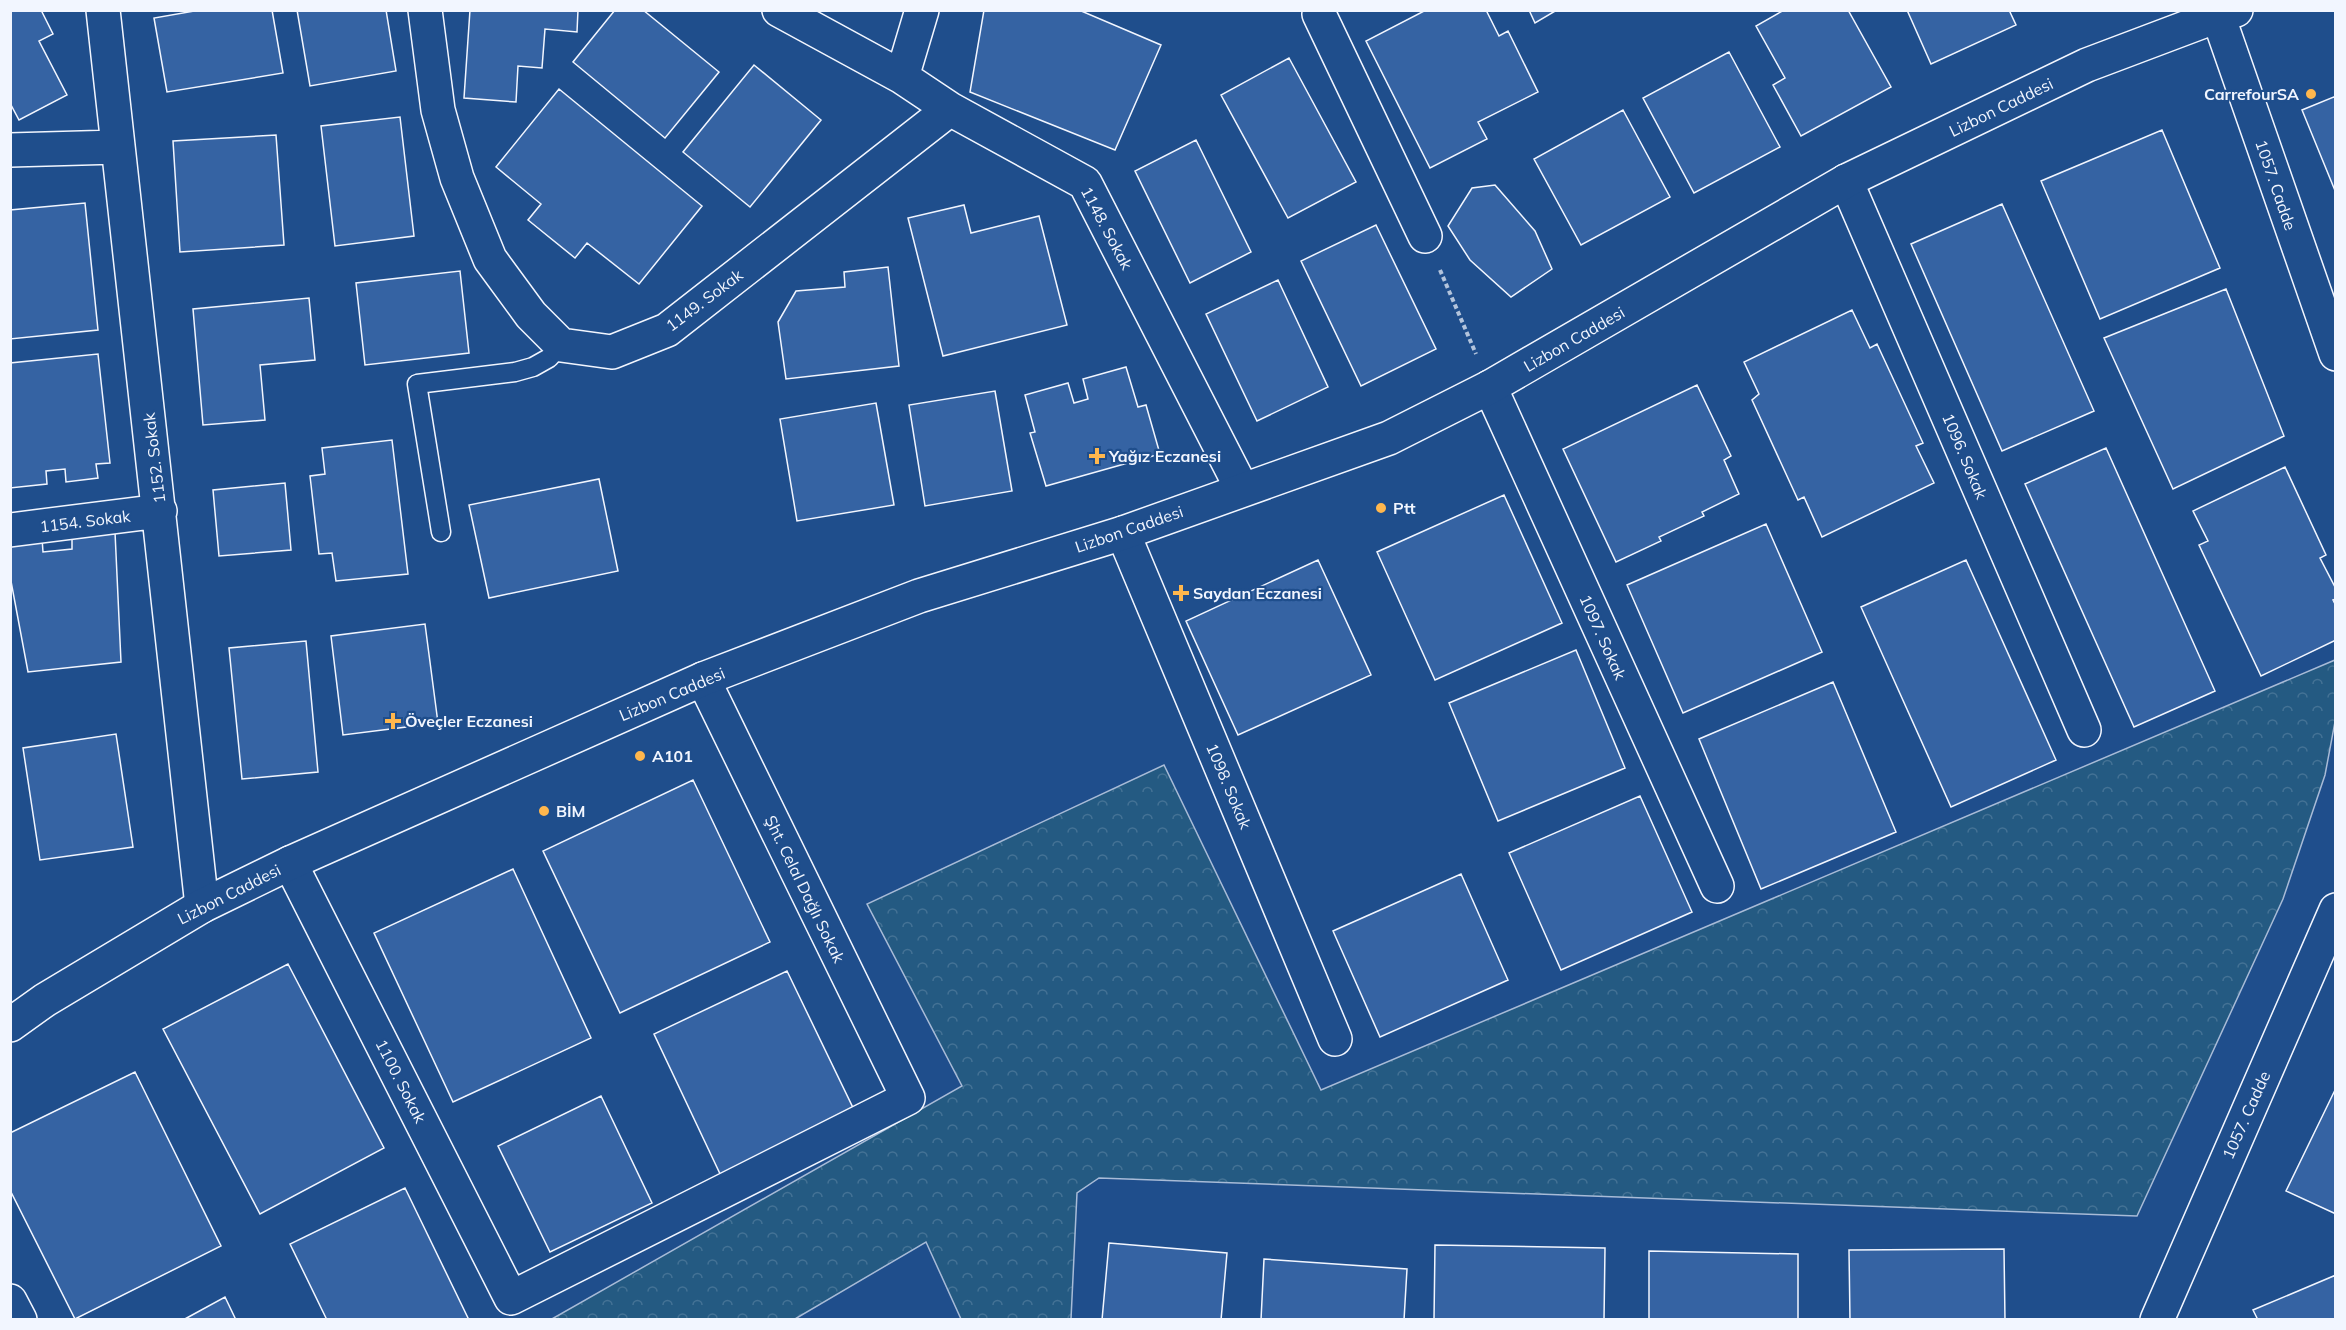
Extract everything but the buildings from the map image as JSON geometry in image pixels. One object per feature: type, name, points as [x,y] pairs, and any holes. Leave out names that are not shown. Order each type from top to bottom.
[{"type":"street","name":"1152. Sokak","points":[[104,10],[117,147],[160,511],[202,906]]},
{"type":"street","points":[[425,10],[438,110],[457,178],[490,259],[531,315],[561,345]]},
{"type":"street","name":"1148. Sokak","points":[[779,10],[902,77],[950,109],[1085,183],[1242,489]]},
{"type":"street","points":[[902,77],[922,10]]},
{"type":"street","points":[[1318,12],[1425,236]]},
{"type":"street","name":"Lizbon Caddesi","points":[[10,1024],[45,1000],[202,906],[290,863],[703,679],[919,596],[1123,533],[1389,438],[1490,387],[1846,181],[2087,65],[2223,12]]},
{"type":"street","name":"1057. Cadde","points":[[2223,12],[2336,354]]},
{"type":"street","name":"1149. Sokak","points":[[561,345],[612,352],[667,330],[950,109]]},
{"type":"street","points":[[10,150],[117,147]]},
{"type":"street","name":"1096. Sokak","points":[[1846,181],[2084,730]]},
{"type":"street","name":"1097. Sokak","points":[[1490,387],[1717,886]]},
{"type":"street","name":"1154. Sokak","points":[[10,530],[160,511]]},
{"type":"street","name":"1098. Sokak","points":[[1123,533],[1335,1039]]},
{"type":"street","name":"Şht. Celal Dağlı Sokak","points":[[511,1299],[908,1098],[703,679]]},
{"type":"street","name":"1100. Sokak","points":[[290,863],[511,1299]]},
{"type":"street","name":"1057. Cadde","points":[[2157,1320],[2336,910]]},
{"type":"street","points":[[10,1301],[20,1320]]},
{"type":"lane","points":[[441,532],[417,384],[515,372],[533,367],[549,358],[561,345]]},
{"type":"path","points":[[1425,236],[1490,387]]},
{"type":"green space","points":[[2335,660],[2335,722],[2325,775],[2283,899],[2137,1216],[1099,1178],[1077,1193],[1071,1319],[961,1319],[926,1242],[795,1319],[550,1320],[962,1086],[867,904],[1164,765],[1321,1090]]},
{"type":"place","name":"CarrefourSA","points":[[2311,94]]},
{"type":"place","name":"Yağız Eczanesi","points":[[1097,456]]},
{"type":"place","name":"Ptt","points":[[1381,508]]},
{"type":"place","name":"Saydan Eczanesi","points":[[1181,593]]},
{"type":"place","name":"Öveçler Eczanesi","points":[[393,721]]},
{"type":"place","name":"A101","points":[[640,756]]},
{"type":"place","name":"BİM","points":[[544,811]]}]
